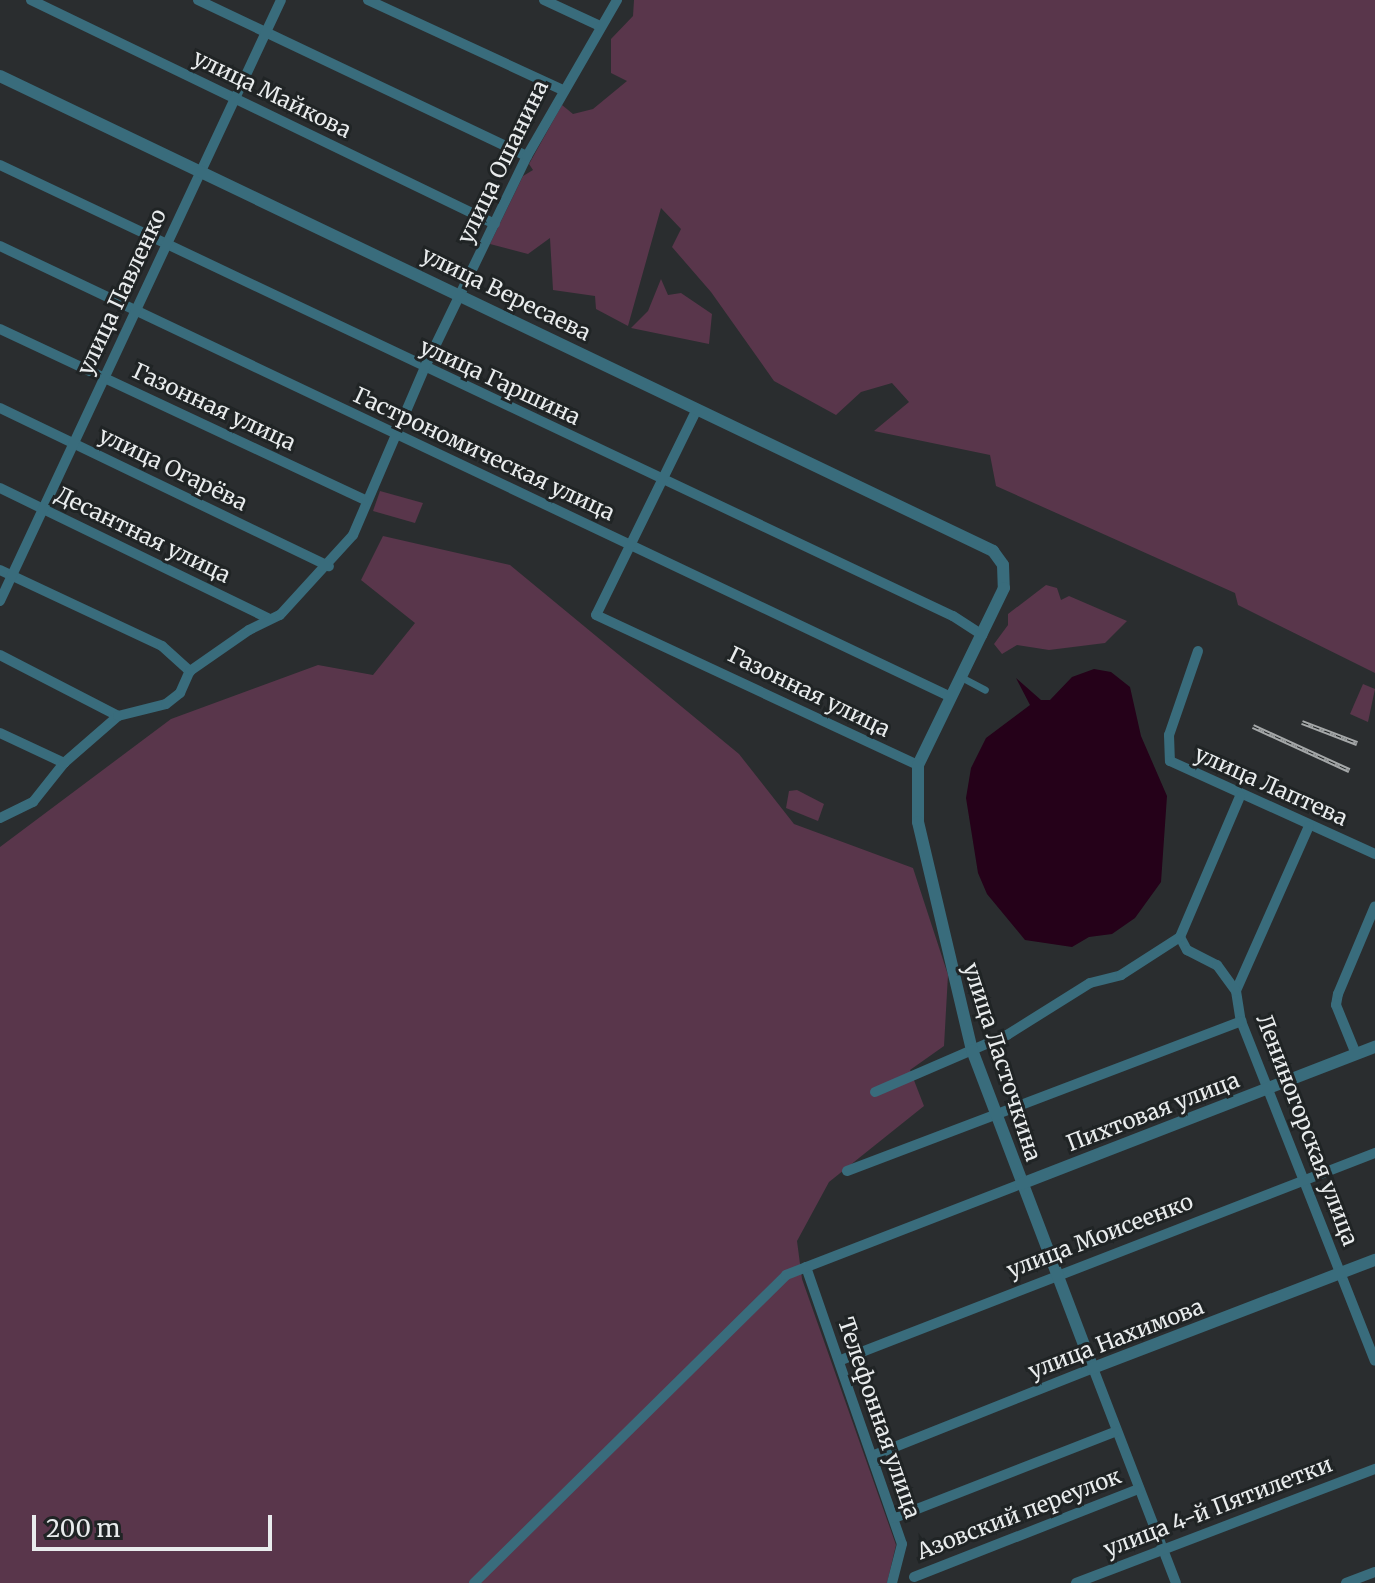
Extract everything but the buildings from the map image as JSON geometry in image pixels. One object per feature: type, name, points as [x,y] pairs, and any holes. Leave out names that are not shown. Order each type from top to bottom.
[{"type":"street","name":"улица Майкова","points":[[31,0],[495,224]]},
{"type":"street","points":[[198,0],[527,156]]},
{"type":"street","name":"улица Павленко","points":[[0,601],[281,0]]},
{"type":"street","points":[[368,0],[561,89]]},
{"type":"street","points":[[544,0],[600,26]]},
{"type":"street","name":"улица Ошанина","points":[[0,818],[33,802],[64,763],[118,716],[166,704],[180,693],[190,671],[268,618],[280,615],[329,566],[361,522],[367,501],[424,369],[561,89],[617,0]]},
{"type":"street","name":"улица Вересаева","points":[[0,76],[993,551]]},
{"type":"street","name":"улица Гаршина","points":[[0,165],[424,369],[953,616],[982,635]]},
{"type":"street","name":"Гастрономическая улица","points":[[0,246],[394,436],[951,697]]},
{"type":"street","name":"Газонная улица","points":[[0,329],[367,501]]},
{"type":"street","name":"улица Огарёва","points":[[0,408],[329,566]]},
{"type":"street","points":[[629,544],[697,409]]},
{"type":"street","name":"Десантная улица","points":[[0,488],[268,618]]},
{"type":"street","name":"Газонная улица","points":[[629,544],[596,615],[918,765]]},
{"type":"street","name":"улица Ласточкина","points":[[993,551],[1006,576],[982,635],[918,765],[918,822],[972,1050],[1176,1583]]},
{"type":"street","points":[[0,570],[162,646],[190,671]]},
{"type":"street","name":"улица Лаптева","points":[[1198,651],[1168,754],[1170,761],[1240,796],[1375,854]]},
{"type":"street","points":[[0,655],[118,716]]},
{"type":"street","points":[[961,677],[985,690]]},
{"type":"street","points":[[0,733],[64,763]]},
{"type":"street","points":[[875,1092],[1007,1035],[1090,983],[1132,968],[1180,937],[1240,796]]},
{"type":"street","points":[[1180,937],[1187,950],[1217,965],[1236,991],[1309,826]]},
{"type":"street","points":[[1356,1054],[1336,1005],[1375,906]]},
{"type":"street","name":"Лениногорская улица","points":[[1236,991],[1241,1021],[1375,1361]]},
{"type":"street","points":[[847,1171],[1241,1021]]},
{"type":"street","name":"Пихтовая улица","points":[[474,1583],[768,1288],[806,1267],[1375,1047]]},
{"type":"street","name":"улица Моисеенко","points":[[841,1360],[1056,1273],[1375,1153]]},
{"type":"street","name":"улица Нахимова","points":[[872,1456],[1375,1260]]},
{"type":"street","name":"Телефонная улица","points":[[806,1267],[841,1360],[902,1544],[892,1583]]},
{"type":"street","points":[[894,1518],[1117,1431]]},
{"type":"street","name":"улица 4-й Пятилетки","points":[[1076,1583],[1375,1469]]},
{"type":"street","name":"Азовский переулок","points":[[914,1577],[1139,1489]]},
{"type":"street","points":[[1346,1583],[1375,1572]]},
{"type":"shaded area","points":[[634,0],[1375,0],[1375,673],[1238,605],[1235,593],[996,486],[990,455],[874,431],[909,402],[892,383],[861,392],[836,415],[774,381],[711,292],[672,247],[681,229],[661,208],[628,326],[596,309],[595,296],[553,290],[550,238],[528,254],[490,244],[523,176],[533,170],[529,164],[562,105],[573,114],[593,109],[627,81],[611,73],[611,39],[633,16]]},
{"type":"shaded area","points":[[661,279],[668,295],[681,293],[712,314],[709,344],[631,328],[648,311]]},
{"type":"shaded area","points":[[380,491],[423,503],[415,523],[373,511]]},
{"type":"shaded area","points":[[383,536],[510,565],[739,754],[794,824],[913,868],[948,975],[944,1046],[910,1070],[924,1106],[829,1182],[797,1241],[802,1279],[896,1545],[887,1583],[0,1583],[0,847],[171,719],[318,665],[373,675],[415,623],[361,580]]},
{"type":"shaded area","points":[[1046,585],[1057,588],[1061,600],[1069,596],[1127,621],[1105,643],[1049,650],[1017,645],[1002,654],[994,644],[1008,625],[1008,614]]},
{"type":"shaded area","points":[[1094,669],[1111,672],[1130,687],[1141,736],[1167,796],[1161,882],[1135,918],[1112,934],[1089,937],[1072,947],[1025,940],[987,894],[978,873],[966,798],[971,768],[986,738],[1030,705],[1016,678],[1041,700],[1050,700],[1072,677]]},
{"type":"shaded area","points":[[1363,684],[1375,689],[1368,722],[1350,714]]},
{"type":"shaded area","points":[[797,790],[824,804],[818,821],[786,808],[789,791]]},
{"type":"railway","points":[[1302,722],[1357,743]]},
{"type":"railway","points":[[1253,726],[1349,770]]}]
